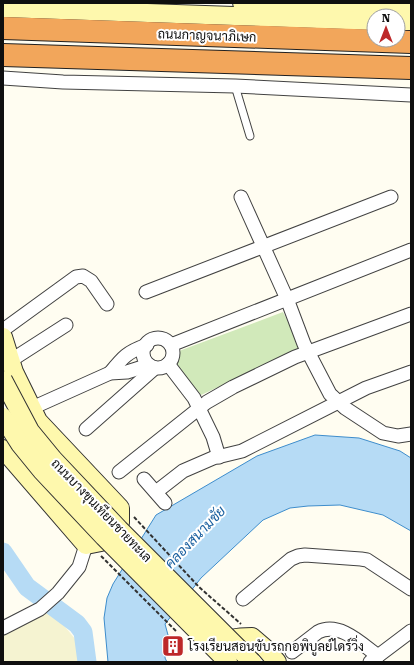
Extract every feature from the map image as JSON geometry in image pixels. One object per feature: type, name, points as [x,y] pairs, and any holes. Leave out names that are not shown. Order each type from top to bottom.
[{"type":"highway","name":"ถนนกาญจนาภิเษก","points":[[3,28],[411,42]]},
{"type":"highway","name":"ถนนกาญจนาภิเษก","points":[[3,55],[411,68]]},
{"type":"main road","points":[[242,3],[411,9]]},
{"type":"main road","points":[[3,8],[366,21]]},
{"type":"main road","points":[[3,337],[10,362],[38,421],[120,508],[120,523],[93,550],[3,449]]},
{"type":"main road","name":"ถนนบางขุนเทียนชายทะเล","points":[[3,380],[30,431],[53,459],[119,529],[252,662]]},
{"type":"main road","name":"ถนนบางขุนเทียนชายทะเล","points":[[3,417],[20,444],[42,471],[114,547],[228,662]]},
{"type":"main road","points":[[217,662],[218,654],[222,646],[228,640],[236,637],[252,637],[259,642],[277,662]]},
{"type":"street","points":[[3,78],[71,82],[235,86],[411,95]]},
{"type":"street","points":[[241,197],[287,299],[308,352],[330,394],[345,408],[384,433],[398,436],[411,434]]},
{"type":"street","points":[[146,292],[391,197]]},
{"type":"street","points":[[171,345],[411,250]]},
{"type":"street","points":[[3,330],[76,278],[83,276],[91,281],[107,304]]},
{"type":"street","points":[[119,472],[207,402],[233,387],[295,357],[411,314]]},
{"type":"street","points":[[10,362],[66,325]]},
{"type":"street","points":[[32,408],[110,373],[127,372],[152,366],[162,367],[168,364],[172,359],[173,352],[171,345],[161,338],[154,339],[149,342],[144,353],[145,359],[152,366]]},
{"type":"street","points":[[110,373],[122,358],[132,350],[147,345]]},
{"type":"street","points":[[168,364],[194,398],[213,437],[219,457]]},
{"type":"street","points":[[86,428],[152,366]]},
{"type":"street","points":[[156,492],[183,471],[219,457],[242,451],[366,388],[411,372]]},
{"type":"street","points":[[144,479],[165,503]]},
{"type":"street","points":[[3,628],[40,610],[58,593],[93,550]]},
{"type":"street","points":[[242,599],[291,559],[305,555],[361,558],[367,560],[411,589]]},
{"type":"street","points":[[292,652],[323,629],[332,628],[338,629],[347,634],[374,659],[411,631]]},
{"type":"lane","points":[[235,86],[250,136]]},
{"type":"path","points":[[142,526],[199,588]]},
{"type":"path","points":[[93,550],[170,626]]},
{"type":"shaded area","points":[[52,611],[80,645],[81,662],[3,662],[3,632]]},
{"type":"green space","points":[[283,312],[301,348],[294,352],[201,395],[175,365],[179,351]]},
{"type":"water","name":"คลองสนามชัย","points":[[315,435],[359,438],[400,451],[411,458],[411,531],[383,515],[340,505],[290,508],[263,520],[201,578],[165,624],[168,635],[165,658],[167,662],[108,662],[104,618],[107,598],[113,584],[156,515],[257,456]]},
{"type":"waterway","points":[[3,552],[27,587],[77,624],[83,632],[87,662]]},
{"type":"place","name":"โรงเรียนสอนขับรถกอพิบูลย์ไดร์วิ่ง","points":[[173,646]]}]
